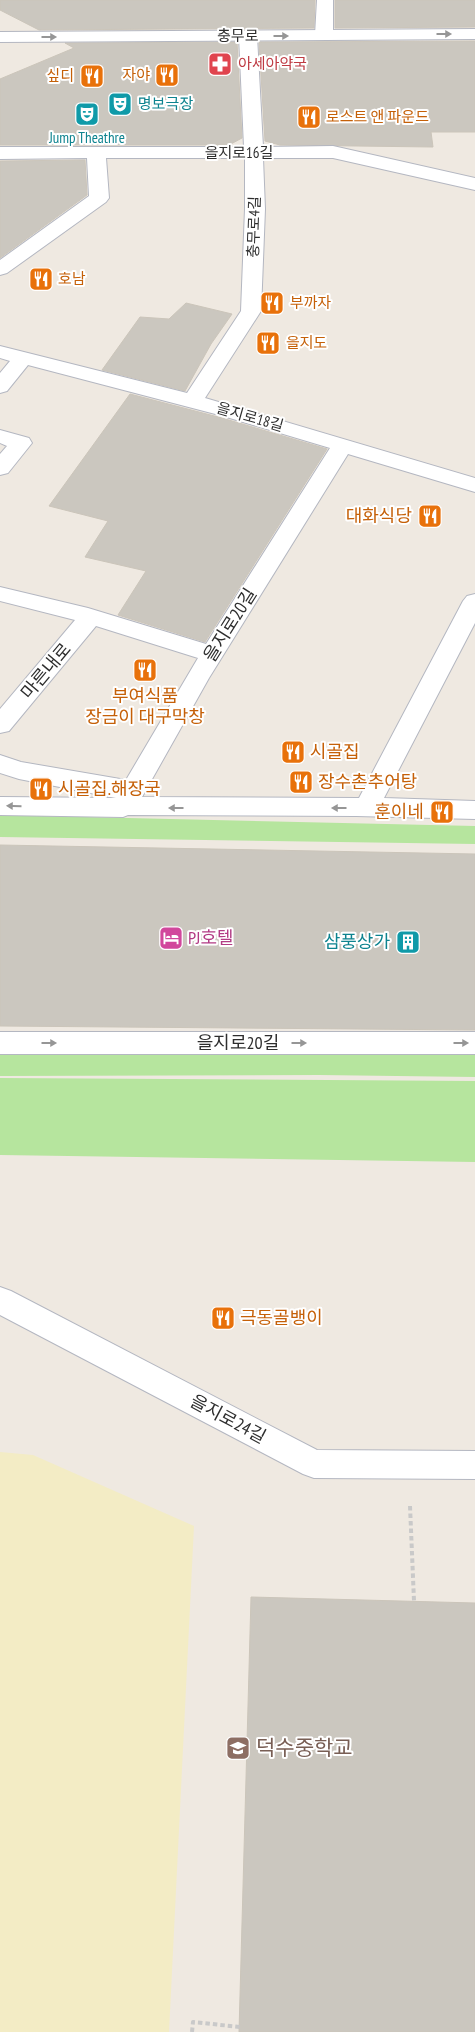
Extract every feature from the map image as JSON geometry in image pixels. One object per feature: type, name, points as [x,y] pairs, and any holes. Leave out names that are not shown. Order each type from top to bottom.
[{"type":"street","points":[[324,35],[325,0]]},
{"type":"street","name":"충무로","points":[[0,37],[475,34]]},
{"type":"street","name":"충무로4길","points":[[192,401],[251,311],[255,209],[248,36]]},
{"type":"street","name":"을지로16길","points":[[0,154],[333,152],[475,184]]},
{"type":"street","points":[[0,269],[100,198],[96,153]]},
{"type":"street","name":"을지로18길","points":[[0,352],[231,411],[475,485]]},
{"type":"street","points":[[0,387],[23,358]]},
{"type":"street","points":[[0,436],[21,443],[0,468]]},
{"type":"street","name":"을지로20길","points":[[127,799],[211,654],[343,445]]},
{"type":"street","points":[[0,594],[91,618],[211,654]]},
{"type":"street","points":[[368,808],[475,601]]},
{"type":"street","name":"마른내로","points":[[0,724],[91,618]]},
{"type":"street","points":[[0,764],[127,799]]},
{"type":"street","points":[[0,806],[127,799],[475,810]]},
{"type":"street","name":"을지로20길","points":[[0,1043],[475,1043]]},
{"type":"street","name":"을지로24길","points":[[0,1300],[314,1464],[475,1465]]},
{"type":"path","points":[[408,1464],[414,1601]]},
{"type":"path","points":[[192,2032],[192,2022],[240,2027]]},
{"type":"green space","points":[[0,815],[475,826],[475,844],[0,837]]},
{"type":"green space","points":[[475,1051],[475,1077],[319,1075],[0,1076],[0,1052]]},
{"type":"green space","points":[[0,1078],[475,1081],[475,1162],[0,1155]]},
{"type":"sand","points":[[0,1452],[33,1455],[194,1526],[169,2032],[0,2032]]},
{"type":"building","points":[[0,0],[315,0],[314,28],[39,30],[0,10]]},
{"type":"building","points":[[335,0],[475,0],[475,27],[335,28]]},
{"type":"building","points":[[475,41],[475,132],[431,132],[433,147],[280,145],[265,141],[259,42]]},
{"type":"building","points":[[237,42],[242,138],[229,145],[0,145],[0,79],[74,48],[65,43]]},
{"type":"building","points":[[85,160],[87,195],[0,258],[0,161]]},
{"type":"building","points":[[186,303],[232,314],[211,344],[185,391],[102,370],[140,317],[169,319]]},
{"type":"building","points":[[130,394],[222,418],[327,449],[205,642],[118,615],[146,571],[85,557],[108,521],[49,506]]},
{"type":"building","name":"PJ호텔","points":[[0,845],[475,854],[475,1030],[0,1026]]},
{"type":"building","points":[[251,1597],[475,1603],[475,2032],[239,2032]]},
{"type":"place","name":"아세아약국","points":[[220,64]]},
{"type":"place","name":"자야","points":[[167,75]]},
{"type":"place","name":"싶디","points":[[92,76]]},
{"type":"place","name":"명보극장","points":[[120,104]]},
{"type":"place","name":"Jump Theathre","points":[[87,114]]},
{"type":"place","name":"로스트 앤 파운드","points":[[309,117]]},
{"type":"place","name":"호남","points":[[41,279]]},
{"type":"place","name":"부까자","points":[[272,303]]},
{"type":"place","name":"을지도","points":[[268,343]]},
{"type":"place","name":"대화식당","points":[[430,516]]},
{"type":"place","name":"부여식품 장금이 대구막창","points":[[145,670]]},
{"type":"place","name":"시골집","points":[[293,752]]},
{"type":"place","name":"장수촌추어탕","points":[[301,782]]},
{"type":"place","name":"시골집.해장국","points":[[41,789]]},
{"type":"place","name":"훈이네","points":[[442,812]]},
{"type":"place","name":"PJ호텔","points":[[171,938]]},
{"type":"place","name":"삼풍상가","points":[[408,942]]},
{"type":"place","name":"극동골뱅이","points":[[223,1318]]},
{"type":"place","name":"덕수중학교","points":[[238,1748]]}]
